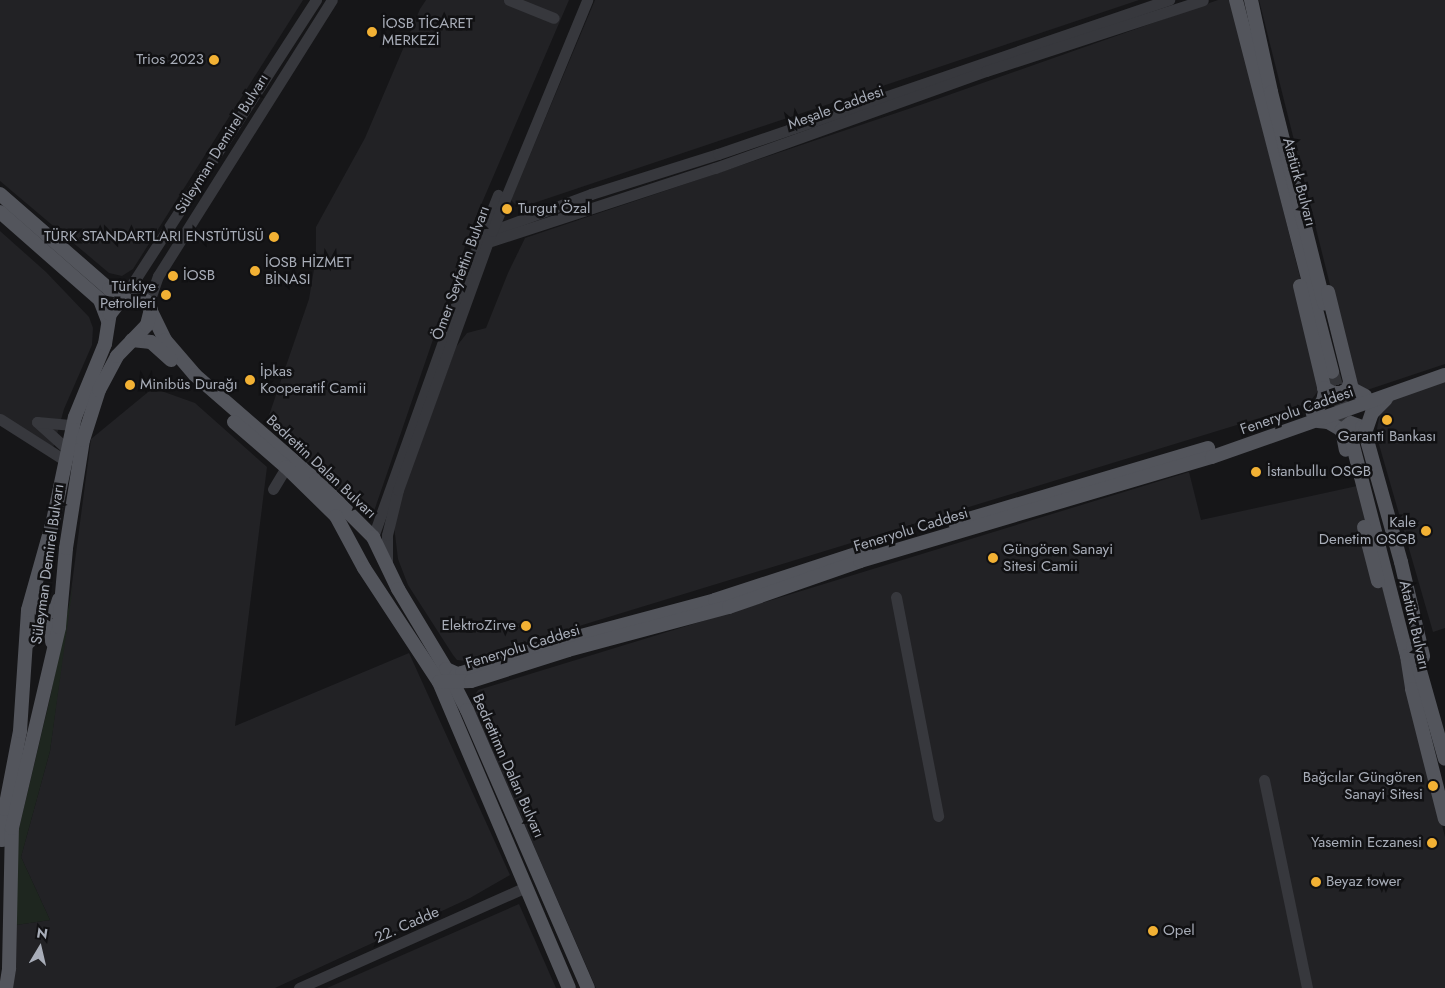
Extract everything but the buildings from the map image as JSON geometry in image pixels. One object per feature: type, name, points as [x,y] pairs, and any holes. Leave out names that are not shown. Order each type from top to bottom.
[{"type":"main road","name":"Atatürk Bulvarı","points":[[1236,0],[1267,123],[1341,375]]},
{"type":"main road","points":[[1251,0],[1271,92],[1288,132],[1341,375],[1348,389],[1341,393],[1333,394],[1324,388]]},
{"type":"main road","points":[[1267,123],[1271,164],[1324,388],[1323,401],[1314,417],[1354,434],[1389,396]]},
{"type":"main road","points":[[0,194],[109,288],[142,298],[151,310]]},
{"type":"main road","points":[[0,212],[100,300],[108,322]]},
{"type":"main road","name":"Süleyman Demirel Bulvarı","points":[[0,903],[3,820],[20,731],[27,652],[27,619],[53,521],[73,425],[83,395],[105,344],[110,314],[127,292]]},
{"type":"main road","name":"Süleyman Demirel Bulvarı","points":[[6,988],[9,962],[12,828],[50,657],[59,627],[61,588],[83,440],[92,407],[117,356],[147,325],[151,310]]},
{"type":"main road","name":"Bedrettin Dalan Bulvarı","points":[[151,310],[165,340],[195,375],[316,480],[373,537],[387,562]]},
{"type":"main road","name":"Bedrettin Dalan Bulvarı","points":[[132,340],[146,340],[158,347],[206,396],[286,467],[336,516],[364,568]]},
{"type":"main road","name":"Feneryolu Caddesi","points":[[446,682],[474,680],[568,650],[729,607],[860,561],[1165,474],[1366,396],[1445,368]]},
{"type":"main road","points":[[1341,375],[1354,392],[1366,396]]},
{"type":"main road","name":"Feneryolu Caddesi","points":[[446,669],[457,674],[462,673],[566,640],[715,600],[866,550],[1389,396],[1445,375]]},
{"type":"main road","name":"Atatürk Bulvarı","points":[[1354,434],[1400,562],[1424,660],[1426,686],[1441,725],[1445,758]]},
{"type":"main road","name":"Atatürk Bulvarı","points":[[1354,434],[1372,562],[1398,654],[1412,689],[1445,819]]},
{"type":"main road","points":[[373,537],[367,548],[364,568],[373,576],[380,574],[387,562]]},
{"type":"main road","name":"Bedrettimn Dalan Bulvarı","points":[[387,562],[396,584],[446,669],[446,682],[526,887],[569,988]]},
{"type":"main road","name":"Bedrettimn Dalan Bulvarı","points":[[364,568],[467,710],[588,988]]},
{"type":"main road","points":[[384,598],[382,590],[385,583],[390,581],[396,584]]},
{"type":"main road","points":[[36,582],[36,608],[46,614],[56,610],[61,588]]},
{"type":"main road","points":[[27,652],[33,629],[42,623],[48,624],[53,630],[50,657]]},
{"type":"main road","points":[[467,710],[464,700],[469,685],[474,680]]},
{"type":"street","name":"Süleyman Demirel Bulvarı","points":[[127,292],[316,0]]},
{"type":"street","name":"Süleyman Demirel Bulvarı","points":[[151,310],[150,299],[158,276],[332,0]]},
{"type":"street","points":[[510,0],[554,18]]},
{"type":"street","name":"Ömer Seyfettin Bulvarı","points":[[373,537],[488,230],[579,0]]},
{"type":"street","name":"Ömer Seyfettin Bulvarı","points":[[488,230],[588,0]]},
{"type":"street","name":"Meşale Caddesi","points":[[488,230],[1169,0]]},
{"type":"street","name":"Meşale Caddesi","points":[[484,241],[715,168],[986,71],[1203,0]]},
{"type":"street","name":"Ömer Seyfettin Bulvarı","points":[[387,562],[387,535],[398,490],[484,241]]},
{"type":"street","points":[[0,419],[67,455]]},
{"type":"street","points":[[67,455],[37,422],[73,425]]},
{"type":"street","points":[[273,489],[286,467]]},
{"type":"street","points":[[896,597],[938,816]]},
{"type":"street","points":[[1264,780],[1307,988]]},
{"type":"street","name":"22. Cadde","points":[[299,988],[526,887]]},
{"type":"shaded area","points":[[0,0],[303,0],[133,269],[122,276],[109,273],[0,181]]},
{"type":"shaded area","points":[[426,0],[569,0],[472,226],[371,520],[266,424],[309,299],[316,257],[316,227],[365,138],[420,9]]},
{"type":"shaded area","points":[[595,0],[1139,0],[519,208],[511,200]]},
{"type":"shaded area","points":[[1218,0],[1230,0],[1324,372],[1321,387],[1309,403],[465,661],[457,660],[408,585],[398,559],[394,526],[398,505],[456,347],[467,333],[486,328],[508,273],[525,238],[923,104]]},
{"type":"shaded area","points":[[1259,0],[1445,0],[1445,364],[1367,390],[1355,385]]},
{"type":"shaded area","points":[[0,231],[46,272],[89,317],[93,328],[92,345],[64,409],[52,452],[0,418]]},
{"type":"shaded area","points":[[1445,377],[1445,628],[1433,632],[1376,434],[1380,413],[1388,396]]},
{"type":"shaded area","points":[[153,388],[195,403],[267,467],[235,726],[409,653],[510,875],[470,898],[275,988],[13,988],[16,925],[50,920],[21,857],[50,751],[91,439]]},
{"type":"shaded area","points":[[1189,472],[1201,520],[1357,486],[1445,837],[1445,988],[596,988],[473,707],[472,699],[478,690]]},
{"type":"shaded area","points":[[73,585],[50,751],[21,857],[50,920],[16,925],[17,837],[50,698]]},
{"type":"shaded area","points":[[519,904],[556,988],[327,988]]},
{"type":"tunnel","points":[[1332,372],[1346,421]]},
{"type":"place","name":"İOSB TİCARET MERKEZİ","points":[[372,32]]},
{"type":"place","name":"Trios 2023","points":[[214,60]]},
{"type":"place","name":"Turgut Özal","points":[[507,209]]},
{"type":"place","name":"TÜRK STANDARTLARI ENSTÜTÜSÜ","points":[[274,237]]},
{"type":"place","name":"İOSB HİZMET BİNASI","points":[[255,271]]},
{"type":"place","name":"İOSB","points":[[173,276]]},
{"type":"place","name":"Türkiye Petrolleri","points":[[166,295]]},
{"type":"place","name":"İpkas Kooperatif Camii","points":[[250,380]]},
{"type":"place","name":"Minibüs Durağı","points":[[130,385]]},
{"type":"place","name":"Garanti Bankası","points":[[1387,420]]},
{"type":"place","name":"İstanbullu OSGB","points":[[1256,472]]},
{"type":"place","name":"Kale Denetim OSGB","points":[[1426,531]]},
{"type":"place","name":"Güngören Sanayi Sitesi Camii","points":[[993,558]]},
{"type":"place","name":"ElektroZirve","points":[[526,626]]},
{"type":"place","name":"Bağcılar Güngören Sanayi Sitesi","points":[[1433,786]]},
{"type":"place","name":"Yasemin Eczanesi","points":[[1432,843]]},
{"type":"place","name":"Beyaz tower","points":[[1316,882]]},
{"type":"place","name":"Opel","points":[[1153,931]]}]
